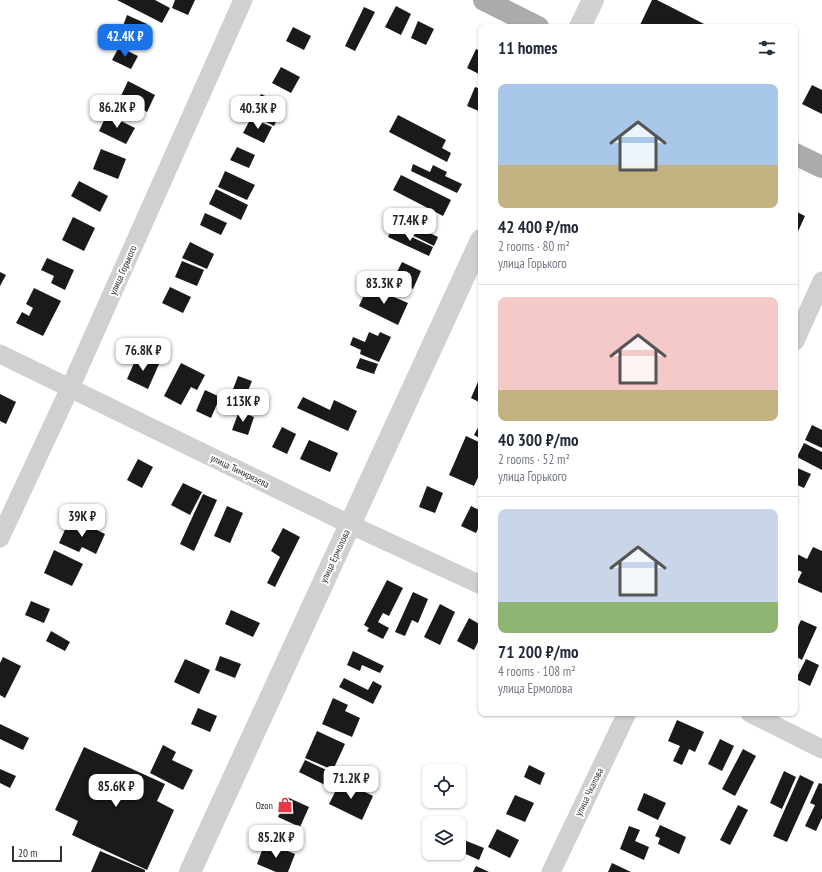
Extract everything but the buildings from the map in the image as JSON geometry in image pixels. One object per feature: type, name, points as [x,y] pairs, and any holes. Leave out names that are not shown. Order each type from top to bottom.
[{"type":"main road","points":[[484,0],[532,24]]},
{"type":"main road","points":[[798,155],[822,167]]},
{"type":"street","name":"улица Горького","points":[[2,529],[70,388],[243,0]]},
{"type":"street","points":[[581,24],[593,0]]},
{"type":"street","name":"улица Ермолова","points":[[190,872],[478,246]]},
{"type":"street","points":[[798,334],[822,281]]},
{"type":"street","name":"улица Тимирязева","points":[[0,354],[349,524],[478,584]]},
{"type":"street","name":"улица Чкалова","points":[[551,872],[626,716]]},
{"type":"street","points":[[756,716],[822,748]]},
{"type":"place","name":"Ozon","points":[[285,805]]}]
